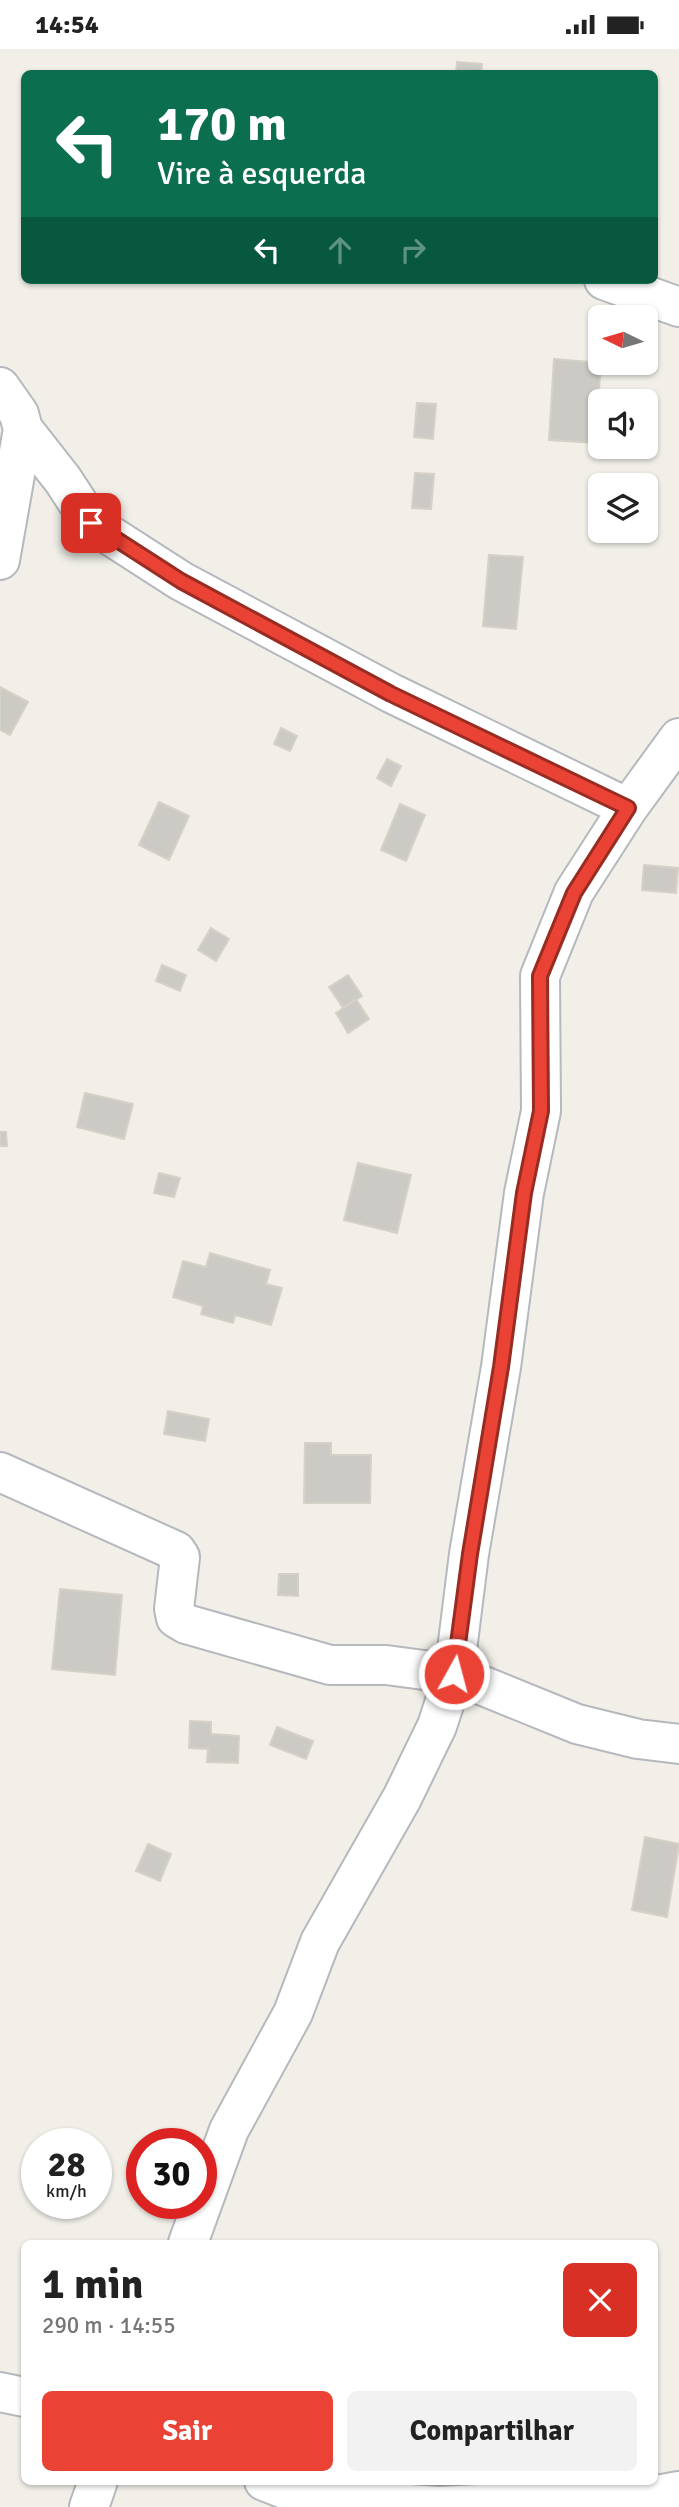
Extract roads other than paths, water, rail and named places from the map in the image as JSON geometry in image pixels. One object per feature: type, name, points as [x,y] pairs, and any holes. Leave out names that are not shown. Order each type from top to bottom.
[{"type":"street","points":[[615,284],[679,307]]},
{"type":"street","points":[[0,387],[19,414],[23,429],[63,479],[91,523],[181,581],[391,694],[628,808]]},
{"type":"street","points":[[0,560],[23,429]]},
{"type":"street","points":[[189,2240],[229,2130],[293,2013],[320,1942],[402,1798],[437,1726],[454,1674],[470,1554],[501,1367],[524,1193],[541,1111],[540,976],[574,893],[628,808],[679,738]]},
{"type":"street","points":[[0,1472],[176,1551],[180,1557],[174,1609],[176,1618],[186,1624],[330,1665],[386,1665],[454,1674],[577,1724],[638,1739],[679,1744]]},
{"type":"street","points":[[0,2392],[21,2396]]},
{"type":"street","points":[[89,2507],[97,2485]]},
{"type":"street","points":[[274,2485],[305,2497],[439,2506],[657,2495],[679,2491]]}]
